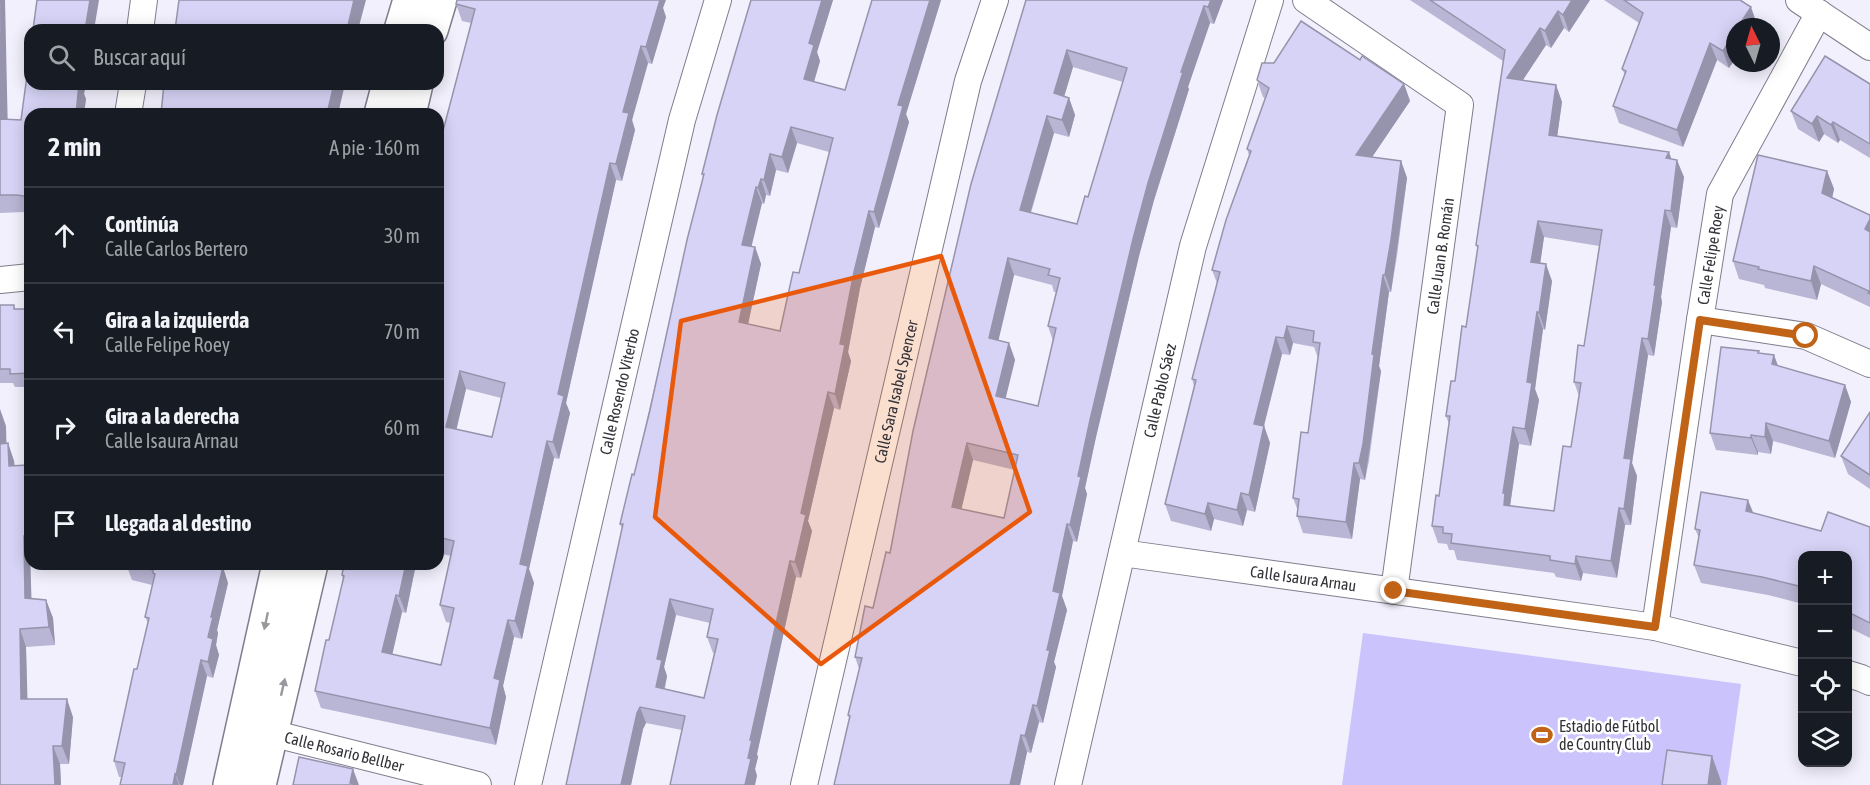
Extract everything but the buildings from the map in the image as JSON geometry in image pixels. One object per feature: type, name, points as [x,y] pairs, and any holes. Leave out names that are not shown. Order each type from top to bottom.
[{"type":"street","points":[[141,24],[144,0]]},
{"type":"street","points":[[404,24],[410,0]]},
{"type":"street","points":[[433,24],[440,0]]},
{"type":"street","name":"Calle Rosendo Viterbo","points":[[528,785],[682,120],[718,0]]},
{"type":"street","name":"Calle Sara Isabel Spencer","points":[[804,785],[968,81],[995,0]]},
{"type":"street","name":"Calle Pablo Sáez","points":[[1068,785],[1193,246],[1270,0]]},
{"type":"street","name":"Calle Juan B. Román","points":[[1306,0],[1460,105],[1394,591]]},
{"type":"street","points":[[1809,7],[1870,47]]},
{"type":"street","name":"Calle Felipe Roey","points":[[1655,627],[1720,194],[1809,7]]},
{"type":"street","points":[[130,108],[132,90]]},
{"type":"street","points":[[382,108],[387,90]]},
{"type":"street","points":[[410,108],[415,90]]},
{"type":"street","points":[[0,280],[24,278]]},
{"type":"street","points":[[1700,320],[1806,336],[1870,364]]},
{"type":"street","name":"Calle Isaura Arnau","points":[[1122,553],[1655,627],[1798,662]]},
{"type":"street","points":[[259,785],[258,730],[278,570]]},
{"type":"street","points":[[230,785],[258,730],[309,570]]},
{"type":"street","points":[[1852,675],[1870,682]]},
{"type":"street","name":"Calle Rosario Bellber","points":[[258,730],[478,785]]},
{"type":"highlighted area","points":[[941,256],[1030,512],[821,664],[655,517],[681,321]]},
{"type":"shaded area","name":"Estadio de Fútbol de Country Club","points":[[1363,633],[1741,684],[1727,785],[1342,785]]},
{"type":"place","name":"Estadio de Fútbol de Country Club","points":[[1542,735]]},
{"type":"route","points":[[1394,591],[1655,627],[1700,320],[1806,336]]}]
